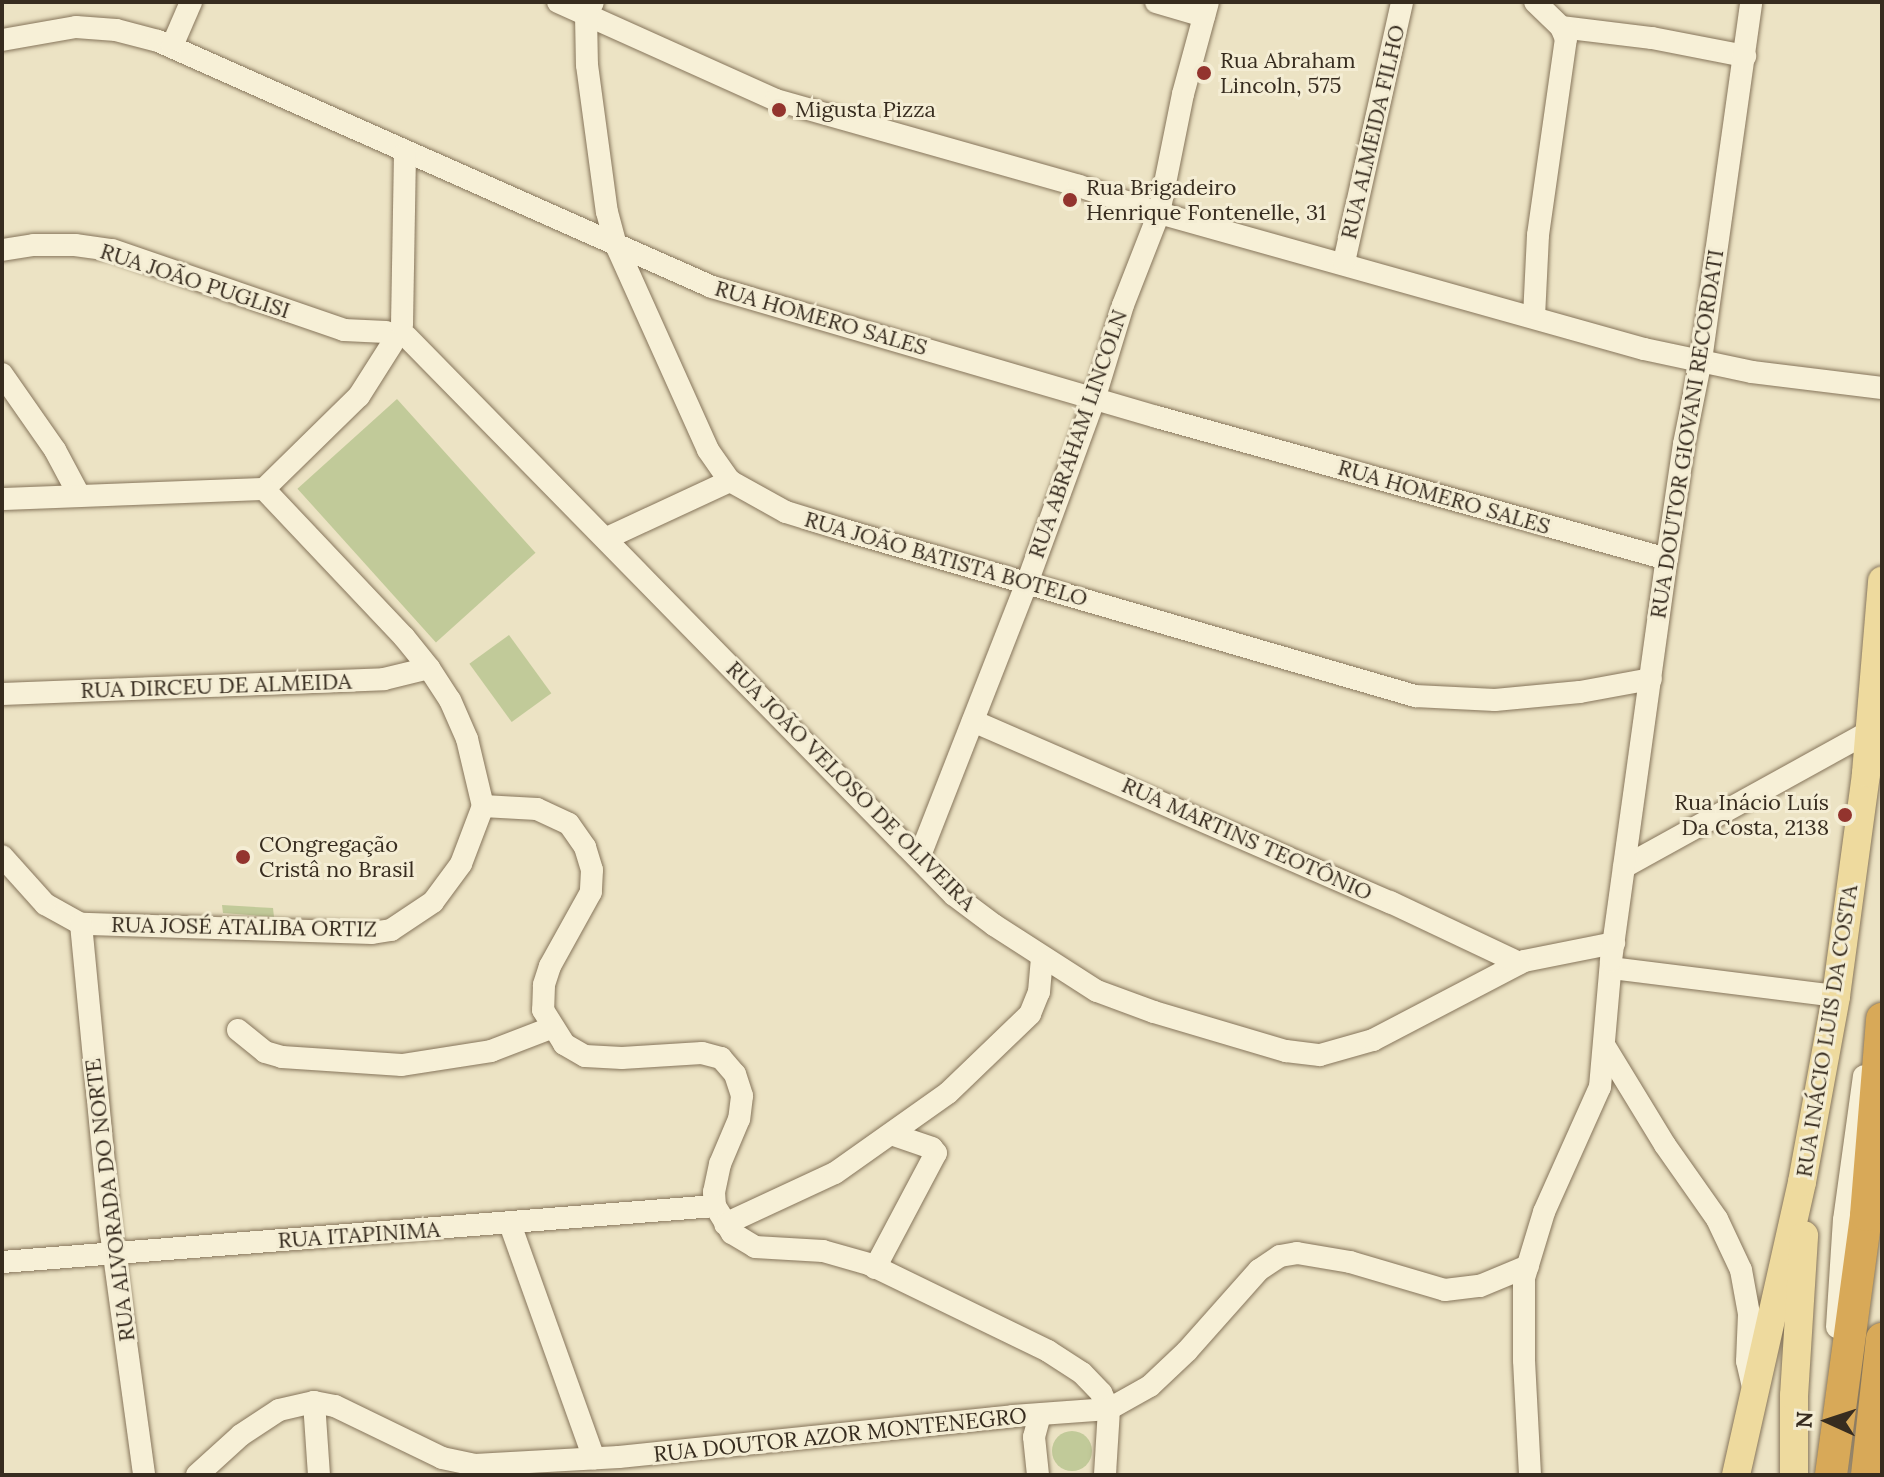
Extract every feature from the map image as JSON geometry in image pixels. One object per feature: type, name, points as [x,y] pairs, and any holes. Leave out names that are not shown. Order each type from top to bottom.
[{"type":"highway","points":[[1831,1475],[1866,1215],[1882,1021]]},
{"type":"highway","points":[[1867,1475],[1882,1339]]},
{"type":"main road","name":"RUA INÁCIO LUIS DA COSTA","points":[[1736,1475],[1780,1288],[1836,996],[1866,773],[1882,581]]},
{"type":"main road","points":[[1794,1475],[1794,1396],[1805,1223],[1802,1182]]},
{"type":"street","points":[[172,46],[191,2]]},
{"type":"street","points":[[558,2],[590,8],[776,100],[1079,186],[1159,213],[1344,262],[1644,349],[1752,372],[1882,388]]},
{"type":"street","points":[[1156,2],[1206,9]]},
{"type":"street","name":"RUA ALMEIDA FILHO","points":[[1344,262],[1402,2]]},
{"type":"street","points":[[1534,317],[1538,235],[1566,39],[1561,27],[1535,2]]},
{"type":"street","name":"RUA DOUTOR GIOVANI RECORDATI","points":[[1530,1475],[1524,1352],[1528,1266],[1544,1212],[1596,1099],[1614,943],[1667,559],[1684,444],[1701,360],[1751,2]]},
{"type":"street","name":"RUA JOÃO BATISTA BOTELO","points":[[590,8],[587,65],[607,212],[616,245],[708,450],[730,481],[786,512],[1362,684],[1415,696],[1495,700],[1580,692],[1651,679]]},
{"type":"street","name":"RUA ABRAHAM LINCOLN","points":[[919,858],[1027,583],[1095,398],[1123,305],[1159,213],[1183,94],[1206,9]]},
{"type":"street","name":"RUA HOMERO SALES","points":[[2,40],[76,27],[116,30],[172,46],[405,154],[712,287],[1667,559]]},
{"type":"street","points":[[1561,27],[1652,38],[1745,56]]},
{"type":"street","points":[[2,499],[264,489],[359,396],[397,334],[405,154]]},
{"type":"street","name":"RUA JOÃO PUGLISI","points":[[2,250],[34,245],[112,250],[344,330],[397,334]]},
{"type":"street","name":"RUA JOÃO VELOSO DE OLIVEIRA","points":[[397,334],[571,507],[607,538],[954,895],[1042,957],[1097,991],[1154,1012],[1307,1055],[1343,1051],[1373,1040],[1519,963],[1614,943]]},
{"type":"street","points":[[2,374],[55,450],[79,495]]},
{"type":"street","points":[[607,538],[730,481]]},
{"type":"street","points":[[264,489],[404,637],[429,668],[450,700],[467,739],[483,806],[537,809],[569,824],[585,847],[592,870],[591,892],[550,966],[544,985],[543,1010],[551,1028],[564,1044],[585,1056],[622,1058],[702,1053],[721,1058],[735,1074],[742,1096],[739,1119],[720,1164],[714,1192],[720,1215],[738,1240],[755,1247],[823,1251],[875,1268],[1048,1351],[1082,1373],[1101,1393],[1109,1409],[1105,1475]]},
{"type":"street","name":"RUA DIRCEU DE ALMEIDA","points":[[2,694],[384,679],[429,668]]},
{"type":"street","name":"RUA MARTINS TEOTÔNIO","points":[[973,721],[1390,902],[1519,963]]},
{"type":"street","points":[[1624,867],[1870,731]]},
{"type":"street","points":[[1817,760],[1849,762],[1866,773]]},
{"type":"street","name":"RUA JOSÉ ATALIBA ORTIZ","points":[[2,856],[45,904],[81,924],[354,935],[391,930],[433,902],[461,864],[473,840],[483,806]]},
{"type":"street","name":"RUA ALVORADA DO NORTE","points":[[81,924],[114,1254],[144,1475]]},
{"type":"street","name":"RUA ITAPINIMA","points":[[2,1262],[510,1224],[720,1215],[835,1173],[948,1093],[1030,1014],[1039,992],[1042,957]]},
{"type":"street","points":[[1611,968],[1836,996]]},
{"type":"street","points":[[238,1030],[265,1052],[282,1057],[378,1065],[424,1063],[491,1051],[551,1028]]},
{"type":"street","points":[[1604,1045],[1665,1145],[1717,1219],[1741,1270],[1749,1314],[1747,1361],[1754,1391]]},
{"type":"street","points":[[875,1268],[925,1176],[935,1151],[891,1134]]},
{"type":"street","points":[[510,1224],[594,1458]]},
{"type":"street","points":[[1109,1409],[1150,1386],[1187,1351],[1259,1270],[1280,1256],[1297,1253],[1350,1262],[1445,1290],[1480,1286],[1528,1266]]},
{"type":"street","points":[[1741,1270],[1780,1288]]},
{"type":"street","points":[[197,1475],[241,1435],[279,1410],[314,1402],[319,1475]]},
{"type":"street","name":"RUA DOUTOR AZOR MONTENEGRO","points":[[314,1402],[335,1406],[442,1458],[475,1465],[594,1458],[1109,1409]]},
{"type":"street","points":[[1038,1475],[1034,1437],[1040,1415]]},
{"type":"green space","points":[[397,399],[536,553],[436,642],[297,489]]},
{"type":"green space","points":[[509,635],[551,693],[512,722],[469,664]]},
{"type":"green space","points":[[222,905],[273,908],[274,917],[223,913]]},
{"type":"green space","points":[[1072,1431],[1086,1437],[1092,1451],[1086,1465],[1072,1471],[1058,1465],[1052,1451],[1058,1437]]},
{"type":"place","name":"Rua Abraham Lincoln, 575","points":[[1204,73]]},
{"type":"place","name":"Migusta Pizza","points":[[779,110]]},
{"type":"place","name":"Rua Brigadeiro Henrique Fontenelle, 31","points":[[1070,200]]},
{"type":"place","name":"Rua Inácio Luís Da Costa, 2138","points":[[1845,815]]},
{"type":"place","name":"COngregação Cristâ no Brasil","points":[[243,857]]}]
